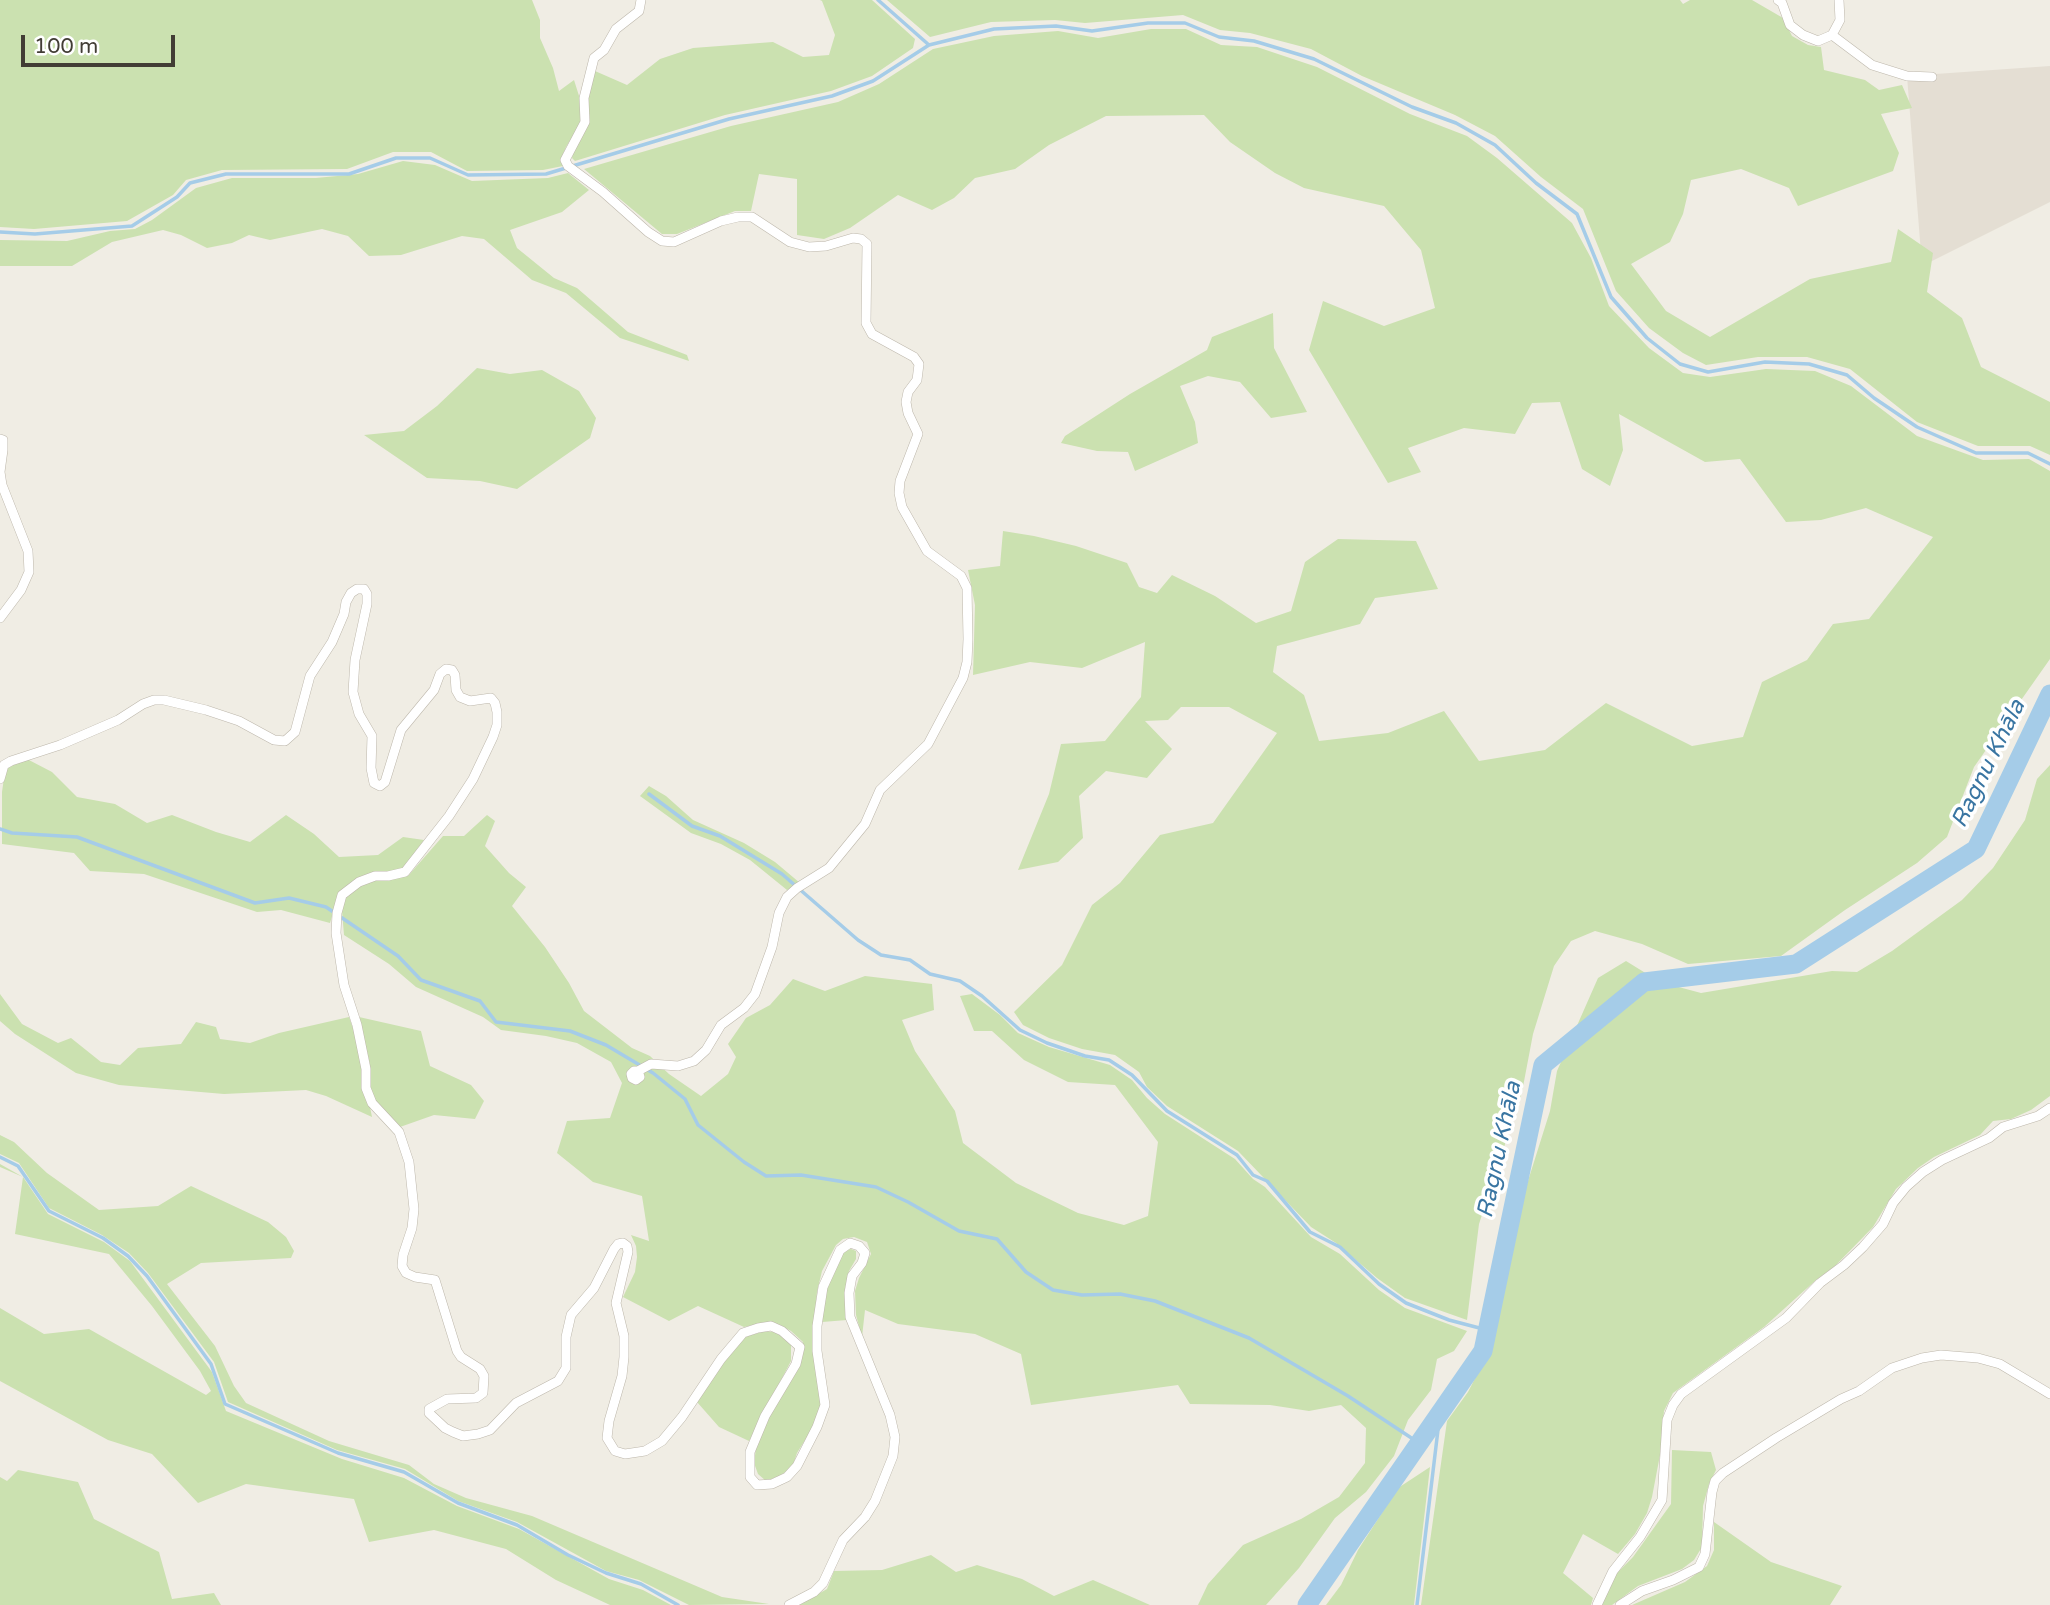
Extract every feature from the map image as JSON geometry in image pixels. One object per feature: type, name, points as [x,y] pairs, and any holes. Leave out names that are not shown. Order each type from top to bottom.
[{"type":"street","points":[[638,1071],[651,1064],[678,1066],[694,1061],[706,1050],[721,1025],[744,1008],[755,994],[772,947],[779,913],[787,897],[829,868],[865,824],[880,790],[928,744],[963,678],[968,639],[967,588],[961,576],[927,551],[902,507],[900,481],[918,434],[906,402],[908,392],[917,380],[919,364],[914,357],[872,334],[866,323],[867,244],[861,239],[853,238],[826,246],[809,247],[790,242],[752,218],[738,217],[721,221],[674,242],[662,241],[568,166],[565,160],[585,122],[584,98],[594,58],[604,50],[616,29],[639,10],[641,0]]},
{"type":"street","points":[[1778,0],[1782,3],[1790,25],[1803,35],[1818,41],[1832,35],[1840,20],[1839,0]]},
{"type":"street","points":[[1832,35],[1872,65],[1907,75],[1932,77]]},
{"type":"street","points":[[0,439],[3,440],[4,450],[0,472],[2,485],[27,551],[29,572],[21,590],[0,618]]},
{"type":"street","points":[[0,779],[4,765],[11,761],[60,745],[118,720],[154,700],[206,710],[239,721],[274,740],[285,741],[295,732],[310,676],[332,642],[346,602],[357,589],[364,589],[367,604],[355,660],[353,692],[359,714],[372,736],[371,768],[374,783],[380,786],[385,782],[401,730],[434,690],[440,674],[446,669],[452,670],[455,675],[456,691],[460,697],[470,701],[491,698],[497,712],[493,737],[473,779],[449,816],[405,872],[359,882],[342,895],[337,913],[336,933],[344,985],[357,1025],[366,1069],[366,1088],[372,1104],[399,1132],[410,1162],[414,1209],[402,1266],[406,1273],[415,1277],[435,1280],[457,1351],[461,1357],[480,1369],[484,1376],[483,1393],[476,1398],[447,1399],[429,1409],[429,1413],[453,1432],[463,1436],[478,1433],[490,1430],[516,1403],[558,1381],[566,1368],[566,1337],[571,1315],[594,1288],[614,1249],[623,1243],[628,1252],[616,1303],[624,1336],[624,1357],[607,1438],[615,1451],[625,1454],[645,1451],[662,1441],[682,1417],[721,1359],[744,1333],[771,1326],[782,1331],[800,1348],[796,1364],[765,1416],[750,1451],[750,1477],[757,1485],[772,1484],[787,1477],[797,1466],[817,1427],[825,1405],[817,1351],[817,1326],[823,1287],[840,1250],[850,1242],[859,1246],[865,1253],[862,1263],[852,1276],[849,1293],[850,1317],[890,1415],[895,1437],[893,1456],[875,1501],[865,1517],[843,1541],[823,1583],[814,1592],[789,1605]]},
{"type":"street","points":[[1597,1605],[1613,1571],[1640,1537],[1662,1500],[1667,1420],[1681,1394],[1786,1318],[1820,1283],[1844,1265],[1882,1224],[1893,1203],[1906,1187],[1923,1172],[1989,1138],[2003,1127],[2038,1116],[2050,1108]]},
{"type":"street","points":[[1620,1605],[1642,1591],[1699,1567],[1705,1554],[1712,1492],[1715,1481],[1723,1474],[1776,1438],[1859,1391],[1892,1368],[1941,1355],[1978,1358],[2000,1364],[2050,1394]]},
{"type":"shaded area","points":[[2050,66],[2050,202],[1922,266],[1907,76]]},
{"type":"green space","points":[[0,0],[532,0],[540,20],[540,38],[553,68],[559,91],[574,80],[580,99],[581,122],[561,159],[563,166],[543,170],[467,171],[431,152],[393,152],[347,169],[222,170],[186,180],[173,195],[127,221],[34,229],[0,227]]},
{"type":"green space","points":[[820,0],[872,0],[915,39],[913,48],[872,76],[831,91],[725,115],[575,161],[572,158],[574,148],[590,122],[587,97],[595,71],[627,85],[660,59],[693,48],[773,42],[803,57],[829,55],[835,35]]},
{"type":"green space","points":[[887,0],[1680,0],[1683,4],[1690,0],[1752,0],[1783,18],[1792,36],[1808,45],[1821,47],[1824,70],[1865,80],[1879,90],[1902,85],[1912,108],[1881,114],[1899,153],[1893,171],[1798,206],[1789,188],[1741,169],[1691,180],[1683,214],[1670,242],[1631,264],[1666,311],[1710,337],[1810,279],[1891,262],[1898,229],[1933,253],[1927,292],[1962,318],[1981,367],[2050,402],[2050,455],[2030,446],[1978,446],[1917,422],[1850,369],[1807,357],[1758,357],[1706,365],[1683,353],[1649,328],[1616,291],[1583,209],[1541,177],[1495,136],[1455,115],[1362,76],[1311,49],[1250,33],[1220,30],[1183,15],[1085,23],[1055,20],[991,22],[930,37]]},
{"type":"green space","points":[[1151,29],[1186,29],[1221,45],[1257,47],[1317,67],[1410,114],[1467,136],[1497,158],[1572,223],[1591,258],[1609,306],[1649,348],[1683,373],[1710,377],[1766,369],[1815,371],[1851,386],[1917,436],[1983,460],[2029,459],[2050,471],[2050,659],[1974,767],[1947,837],[1917,863],[1781,956],[1688,964],[1642,944],[1595,931],[1571,941],[1554,966],[1533,1034],[1522,1092],[1479,1224],[1467,1320],[1405,1298],[1377,1278],[1336,1243],[1311,1227],[1238,1151],[1167,1106],[1147,1087],[1139,1072],[1115,1055],[1082,1049],[1049,1038],[1023,1025],[1014,1012],[1062,965],[1092,905],[1120,883],[1160,835],[1213,823],[1277,733],[1229,707],[1181,707],[1168,720],[1145,721],[1172,749],[1147,778],[1106,771],[1079,796],[1083,838],[1058,862],[1018,870],[1049,794],[1061,744],[1105,741],[1141,697],[1145,642],[1082,668],[1030,662],[973,675],[975,605],[968,570],[1000,566],[1003,531],[1034,536],[1076,546],[1127,563],[1139,587],[1157,593],[1172,575],[1215,596],[1256,623],[1291,611],[1305,562],[1338,539],[1416,541],[1438,589],[1375,598],[1360,624],[1277,646],[1273,672],[1304,695],[1319,741],[1388,733],[1444,711],[1479,761],[1545,750],[1606,703],[1692,746],[1743,737],[1762,682],[1807,660],[1833,624],[1869,619],[1933,537],[1866,508],[1821,520],[1786,522],[1740,459],[1705,462],[1619,414],[1623,450],[1610,486],[1582,469],[1560,402],[1532,403],[1515,434],[1464,428],[1408,448],[1421,472],[1388,483],[1309,350],[1323,301],[1384,326],[1435,308],[1421,250],[1384,206],[1304,188],[1275,173],[1230,142],[1204,115],[1106,116],[1049,145],[1015,169],[975,178],[954,198],[932,210],[898,195],[850,228],[824,239],[797,235],[797,179],[759,174],[751,211],[735,211],[677,234],[662,234],[584,169],[731,126],[838,102],[879,84],[933,49],[994,36],[1058,31],[1098,38]]},
{"type":"green space","points":[[403,161],[435,165],[472,181],[548,178],[568,173],[589,190],[562,212],[510,230],[517,248],[554,278],[577,288],[628,332],[687,355],[689,361],[620,338],[566,293],[532,280],[484,239],[462,236],[401,255],[369,256],[348,236],[322,229],[270,240],[249,235],[232,243],[207,248],[181,235],[163,230],[112,242],[72,266],[0,266],[0,240],[67,241],[110,231],[135,229],[196,188],[232,178],[316,178],[358,174]]},
{"type":"green space","points":[[1273,313],[1274,348],[1307,412],[1271,418],[1240,382],[1208,376],[1180,386],[1195,422],[1198,443],[1135,471],[1128,452],[1097,451],[1061,443],[1065,436],[1130,394],[1207,350],[1212,337]]},
{"type":"green space","points":[[477,368],[510,374],[542,370],[579,391],[596,418],[590,438],[517,489],[480,481],[427,478],[364,435],[404,431],[437,406]]},
{"type":"green space","points":[[27,759],[52,772],[77,797],[115,804],[147,823],[172,815],[250,842],[286,815],[314,834],[339,857],[378,855],[403,837],[424,840],[402,870],[376,872],[335,906],[330,923],[281,910],[257,912],[144,874],[90,871],[74,853],[2,844],[4,778],[7,768]]},
{"type":"green space","points":[[2050,765],[2050,1096],[2031,1110],[2011,1119],[1993,1121],[1980,1135],[1934,1157],[1918,1168],[1896,1189],[1873,1227],[1835,1266],[1764,1327],[1673,1393],[1664,1411],[1660,1455],[1652,1497],[1647,1513],[1635,1534],[1618,1554],[1583,1534],[1563,1573],[1593,1598],[1591,1605],[1421,1605],[1447,1421],[1468,1392],[1485,1359],[1494,1332],[1503,1279],[1522,1200],[1550,1111],[1557,1071],[1598,978],[1626,961],[1660,982],[1701,993],[1832,971],[1857,972],[1892,951],[1962,900],[1993,868],[2025,820],[2037,779]]},
{"type":"green space","points":[[649,786],[666,796],[693,820],[744,843],[775,862],[800,883],[787,890],[750,860],[721,844],[691,833],[640,796]]},
{"type":"green space","points":[[487,815],[495,821],[485,846],[509,873],[526,887],[512,906],[545,947],[584,1011],[632,1048],[650,1056],[669,1074],[701,1096],[728,1074],[736,1057],[728,1044],[746,1018],[770,1005],[793,979],[825,991],[865,976],[932,984],[934,1010],[902,1020],[915,1051],[955,1111],[963,1143],[1016,1183],[1078,1213],[1124,1225],[1148,1216],[1158,1142],[1115,1085],[1068,1082],[1024,1060],[992,1031],[974,1031],[960,996],[972,994],[1018,1033],[1049,1047],[1110,1065],[1132,1080],[1165,1114],[1235,1159],[1311,1237],[1340,1254],[1379,1290],[1405,1308],[1467,1331],[1454,1351],[1437,1359],[1431,1390],[1408,1420],[1394,1456],[1366,1492],[1335,1518],[1299,1568],[1266,1605],[1198,1605],[1208,1584],[1243,1545],[1301,1519],[1339,1497],[1365,1463],[1366,1428],[1341,1405],[1309,1411],[1270,1405],[1190,1404],[1178,1385],[1031,1405],[1021,1354],[975,1334],[898,1324],[865,1310],[862,1337],[856,1315],[855,1291],[871,1254],[867,1242],[854,1237],[843,1239],[836,1245],[822,1271],[817,1292],[815,1313],[821,1405],[792,1468],[766,1481],[758,1474],[754,1463],[756,1448],[800,1362],[803,1342],[780,1325],[768,1322],[744,1327],[698,1306],[669,1321],[623,1297],[635,1272],[637,1257],[631,1235],[649,1241],[642,1196],[593,1182],[557,1153],[567,1121],[610,1118],[622,1083],[611,1062],[577,1043],[501,1030],[483,1017],[416,987],[389,964],[344,935],[344,898],[360,884],[377,879],[408,876],[443,836],[464,836]]},
{"type":"green space","points":[[0,994],[22,1024],[58,1043],[71,1038],[101,1062],[120,1065],[138,1048],[181,1044],[196,1022],[216,1027],[220,1039],[250,1043],[279,1033],[349,1017],[356,1037],[372,1117],[306,1090],[224,1094],[119,1085],[76,1073],[15,1034],[0,1021]]},
{"type":"green space","points":[[359,1017],[421,1031],[430,1066],[471,1085],[484,1101],[475,1119],[434,1115],[400,1127],[373,1098],[370,1065]]},
{"type":"green space","points":[[0,1135],[14,1142],[47,1173],[99,1210],[158,1206],[191,1186],[268,1222],[286,1237],[294,1251],[291,1258],[201,1263],[167,1284],[215,1346],[234,1386],[246,1403],[329,1441],[409,1465],[434,1484],[466,1498],[532,1516],[722,1597],[769,1604],[689,1605],[639,1580],[606,1571],[517,1522],[458,1501],[405,1469],[337,1450],[228,1402],[214,1362],[148,1273],[129,1253],[102,1235],[49,1208],[19,1163],[0,1154]]},
{"type":"green space","points":[[0,1164],[23,1177],[0,1167]]},
{"type":"green space","points":[[23,1177],[48,1214],[104,1242],[130,1261],[212,1372],[226,1411],[342,1459],[404,1478],[457,1506],[519,1529],[609,1579],[643,1590],[671,1605],[610,1605],[556,1580],[506,1549],[434,1530],[369,1542],[354,1499],[246,1484],[198,1503],[152,1454],[108,1440],[0,1381],[0,1308],[44,1334],[89,1329],[206,1395],[211,1391],[200,1371],[152,1306],[109,1254],[15,1234]]},
{"type":"green space","points":[[843,1251],[856,1251],[856,1259],[849,1271],[845,1289],[847,1320],[822,1322],[828,1283]]},
{"type":"green space","points":[[765,1331],[781,1333],[791,1345],[791,1361],[749,1441],[719,1427],[697,1402],[707,1383],[745,1337]]},
{"type":"green space","points":[[1672,1450],[1711,1452],[1716,1470],[1703,1506],[1702,1547],[1694,1560],[1682,1569],[1638,1586],[1612,1605],[1601,1605],[1608,1586],[1633,1557],[1671,1504]]},
{"type":"green space","points":[[1430,1467],[1414,1605],[1326,1605],[1341,1585],[1358,1550],[1398,1488]]},
{"type":"green space","points":[[18,1470],[78,1482],[94,1519],[159,1552],[172,1599],[214,1593],[221,1605],[0,1605],[0,1477],[7,1481]]},
{"type":"green space","points":[[1714,1522],[1771,1562],[1842,1586],[1830,1605],[1632,1605],[1685,1582],[1707,1566],[1714,1550]]},
{"type":"green space","points":[[931,1555],[956,1572],[977,1565],[1022,1579],[1054,1596],[1093,1580],[1150,1605],[799,1605],[827,1589],[834,1571],[882,1570]]},
{"type":"waterway","points":[[878,0],[929,45]]},
{"type":"waterway","points":[[0,232],[35,234],[132,226],[177,197],[190,183],[226,174],[349,174],[396,158],[430,158],[468,175],[546,174],[729,119],[832,96],[873,81],[929,45],[994,29],[1056,26],[1092,31],[1148,23],[1185,23],[1219,37],[1254,41],[1314,59],[1412,107],[1456,123],[1495,145],[1536,183],[1577,214],[1611,297],[1647,338],[1680,364],[1708,372],[1765,362],[1809,364],[1847,375],[1874,398],[1917,427],[1976,453],[2028,453],[2050,464]]},
{"type":"waterway","name":"Ragnu Khāla","points":[[1307,1605],[1483,1351],[1543,1065],[1644,982],[1796,964],[1976,849],[2050,694]]},
{"type":"waterway","points":[[649,794],[692,826],[720,836],[782,874],[858,940],[881,955],[910,960],[930,974],[960,981],[982,996],[1020,1030],[1047,1043],[1085,1056],[1109,1060],[1132,1075],[1167,1111],[1237,1155],[1253,1175],[1267,1181],[1310,1232],[1340,1247],[1379,1284],[1406,1303],[1449,1320],[1487,1330]]},
{"type":"waterway","points":[[0,829],[12,833],[77,837],[255,903],[289,898],[326,907],[398,956],[421,980],[480,1001],[496,1022],[570,1031],[606,1045],[653,1073],[685,1099],[698,1125],[766,1176],[801,1175],[876,1187],[959,1231],[997,1239],[1026,1272],[1053,1290],[1082,1295],[1120,1294],[1155,1301],[1249,1338],[1348,1396],[1419,1443]]},
{"type":"waterway","points":[[0,1157],[18,1166],[49,1211],[103,1238],[128,1256],[147,1276],[211,1364],[225,1404],[338,1453],[404,1472],[458,1503],[517,1525],[568,1555],[606,1573],[641,1584],[678,1605]]},
{"type":"waterway","points":[[1417,1605],[1440,1413]]}]
